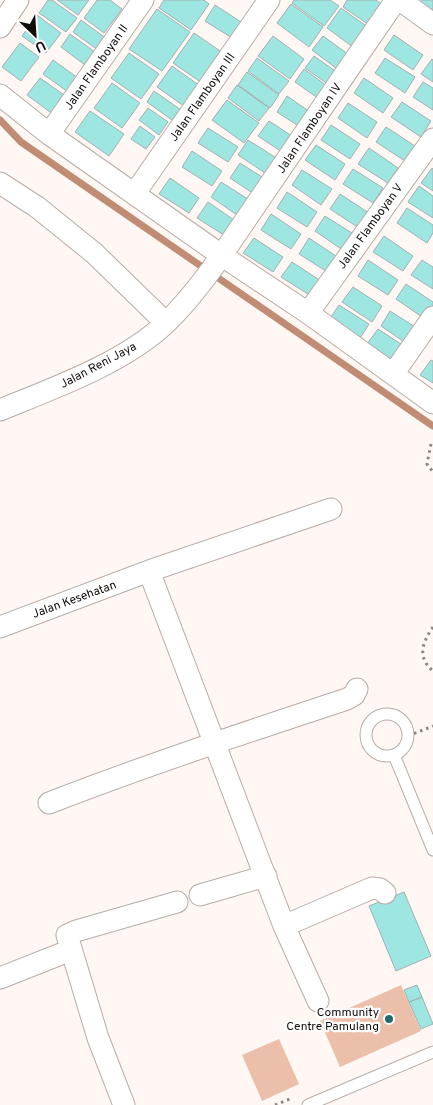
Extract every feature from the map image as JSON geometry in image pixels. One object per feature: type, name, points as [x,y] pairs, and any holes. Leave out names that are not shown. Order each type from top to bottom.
[{"type":"street","points":[[0,27],[18,0]]},
{"type":"street","name":"Jalan Flamboyan II","points":[[49,134],[143,0]]},
{"type":"street","name":"Jalan Flamboyan III","points":[[135,193],[269,0]]},
{"type":"street","points":[[398,0],[433,24]]},
{"type":"street","name":"Jalan Flamboyan IV","points":[[221,255],[398,0]]},
{"type":"street","points":[[0,95],[49,134],[221,255],[308,312],[433,403]]},
{"type":"street","name":"Jalan Flamboyan V","points":[[308,312],[433,139]]},
{"type":"street","points":[[0,183],[37,207],[94,253],[166,323]]},
{"type":"street","name":"Jalan Reni Jaya","points":[[0,410],[49,390],[113,360],[144,340],[166,323],[204,280],[221,255]]},
{"type":"street","points":[[393,374],[433,317]]},
{"type":"street","name":"Jalan Kesehatan","points":[[0,627],[149,571],[331,509]]},
{"type":"street","points":[[149,571],[284,926],[318,1001]]},
{"type":"street","points":[[49,803],[91,786],[348,699],[354,695],[357,689]]},
{"type":"street","points":[[200,895],[266,876]]},
{"type":"street","points":[[284,926],[372,888],[380,888],[385,893]]},
{"type":"street","points":[[124,1105],[98,1038],[67,938],[68,934],[177,902]]},
{"type":"street","points":[[0,978],[71,950]]},
{"type":"lane","points":[[388,714],[396,716],[403,721],[407,728],[408,736],[406,744],[401,751],[394,755],[386,756],[372,750],[366,734],[368,726],[373,720],[388,714]]},
{"type":"lane","points":[[394,755],[433,850]]},
{"type":"lane","points":[[308,1105],[433,1052]]},
{"type":"path","points":[[431,444],[427,464],[433,472]]},
{"type":"path","points":[[433,627],[422,652],[424,660],[433,671]]},
{"type":"path","points":[[408,736],[433,726]]},
{"type":"shaded area","points":[[401,985],[421,1031],[340,1067],[320,1021]]},
{"type":"shaded area","points":[[279,1039],[299,1084],[262,1101],[242,1055]]},
{"type":"building","points":[[48,0],[52,0],[77,18],[66,32],[39,13]]},
{"type":"building","points":[[57,0],[89,0],[78,15]]},
{"type":"building","points":[[97,0],[110,0],[122,9],[104,33],[84,18]]},
{"type":"building","points":[[164,0],[204,0],[209,4],[191,30],[159,8]]},
{"type":"building","points":[[294,0],[330,0],[339,6],[324,26],[292,3]]},
{"type":"building","points":[[347,0],[376,0],[387,8],[372,27],[343,7]]},
{"type":"building","points":[[422,0],[433,0],[433,14],[419,5]]},
{"type":"building","points":[[291,4],[323,27],[309,47],[277,23]]},
{"type":"building","points":[[215,5],[247,26],[237,41],[205,21]]},
{"type":"building","points":[[341,8],[372,30],[357,50],[327,28]]},
{"type":"building","points":[[157,9],[190,32],[162,71],[129,49]]},
{"type":"building","points":[[37,15],[61,33],[46,53],[22,36]]},
{"type":"building","points":[[81,20],[107,39],[98,50],[73,32]]},
{"type":"building","points":[[194,33],[226,55],[205,85],[173,63]]},
{"type":"building","points":[[70,34],[95,52],[85,65],[61,47]]},
{"type":"building","points":[[394,35],[423,55],[413,70],[384,50]]},
{"type":"building","points":[[273,36],[304,59],[290,79],[258,56]]},
{"type":"building","points":[[323,36],[352,57],[341,72],[312,50]]},
{"type":"building","points":[[20,43],[39,57],[21,81],[2,67]]},
{"type":"building","points":[[129,53],[159,74],[141,99],[111,78]]},
{"type":"building","points":[[314,56],[341,75],[332,87],[305,68]]},
{"type":"building","points":[[257,58],[289,81],[279,94],[248,71]]},
{"type":"building","points":[[385,58],[415,77],[405,93],[375,73]]},
{"type":"building","points":[[53,60],[78,78],[68,92],[43,74]]},
{"type":"building","points":[[433,60],[433,82],[421,74]]},
{"type":"building","points":[[172,66],[203,88],[188,109],[157,87]]},
{"type":"building","points":[[304,69],[331,89],[322,101],[295,82]]},
{"type":"building","points":[[247,72],[279,95],[270,108],[238,85]]},
{"type":"building","points":[[40,78],[67,97],[54,115],[27,95]]},
{"type":"building","points":[[364,78],[393,98],[383,113],[354,93]]},
{"type":"building","points":[[423,82],[433,88],[433,110],[413,97]]},
{"type":"building","points":[[112,83],[140,103],[122,128],[94,108]]},
{"type":"building","points":[[237,85],[269,108],[259,121],[228,98]]},
{"type":"building","points":[[154,91],[184,112],[176,123],[147,102]]},
{"type":"building","points":[[287,96],[313,114],[303,129],[277,112]]},
{"type":"building","points":[[227,100],[259,123],[244,143],[212,120]]},
{"type":"building","points":[[402,102],[431,121],[421,137],[391,117]]},
{"type":"building","points":[[348,103],[377,122],[367,138],[338,118]]},
{"type":"building","points":[[148,108],[168,122],[159,135],[139,120]]},
{"type":"building","points":[[90,111],[124,134],[109,156],[75,132]]},
{"type":"building","points":[[269,121],[298,140],[288,156],[258,136]]},
{"type":"building","points":[[331,125],[360,144],[350,159],[321,140]]},
{"type":"building","points":[[140,126],[155,137],[146,149],[131,139]]},
{"type":"building","points":[[386,127],[415,146],[405,161],[376,142]]},
{"type":"building","points":[[208,128],[238,147],[228,162],[198,143]]},
{"type":"building","points":[[248,140],[278,159],[268,175],[238,155]]},
{"type":"building","points":[[316,145],[345,164],[335,180],[305,160]]},
{"type":"building","points":[[369,148],[398,168],[388,183],[358,164]]},
{"type":"building","points":[[192,151],[222,171],[212,186],[182,167]]},
{"type":"building","points":[[240,163],[270,182],[260,198],[230,178]]},
{"type":"building","points":[[353,169],[383,188],[373,203],[343,184]]},
{"type":"building","points":[[433,169],[433,191],[421,183]]},
{"type":"building","points":[[302,170],[332,189],[321,205],[292,185]]},
{"type":"building","points":[[170,178],[199,198],[189,213],[159,194]]},
{"type":"building","points":[[221,182],[251,201],[240,217],[211,197]]},
{"type":"building","points":[[419,186],[433,196],[433,218],[408,202]]},
{"type":"building","points":[[287,192],[317,212],[307,227],[277,208]]},
{"type":"building","points":[[340,194],[369,213],[359,228],[330,209]]},
{"type":"building","points":[[208,202],[237,222],[227,237],[197,218]]},
{"type":"building","points":[[407,208],[433,225],[433,233],[427,243],[397,223]]},
{"type":"building","points":[[271,214],[301,234],[291,249],[261,230]]},
{"type":"building","points":[[325,216],[355,235],[344,251],[315,231]]},
{"type":"building","points":[[384,236],[413,256],[403,271],[373,252]]},
{"type":"building","points":[[254,238],[283,257],[273,272],[243,253]]},
{"type":"building","points":[[309,238],[339,258],[329,273],[299,254]]},
{"type":"building","points":[[368,260],[398,280],[388,295],[358,276]]},
{"type":"building","points":[[422,260],[433,267],[433,289],[411,275]]},
{"type":"building","points":[[292,262],[321,281],[311,296],[281,277]]},
{"type":"building","points":[[406,284],[433,302],[433,307],[425,319],[396,299]]},
{"type":"building","points":[[353,287],[382,306],[372,322],[342,302]]},
{"type":"building","points":[[339,305],[369,324],[359,340],[329,320]]},
{"type":"building","points":[[390,311],[420,330],[410,346],[381,326]]},
{"type":"building","points":[[378,329],[407,348],[397,364],[367,344]]},
{"type":"building","points":[[431,360],[433,361],[433,383],[420,375]]},
{"type":"building","points":[[404,892],[431,956],[396,971],[369,906]]},
{"type":"building","points":[[417,985],[422,997],[409,1002],[404,990]]},
{"type":"building","points":[[422,997],[433,1024],[421,1029],[409,1002]]},
{"type":"waterway","points":[[0,120],[21,142],[433,426]]},
{"type":"place","name":"Community Centre Pamulang","points":[[389,1019]]}]
